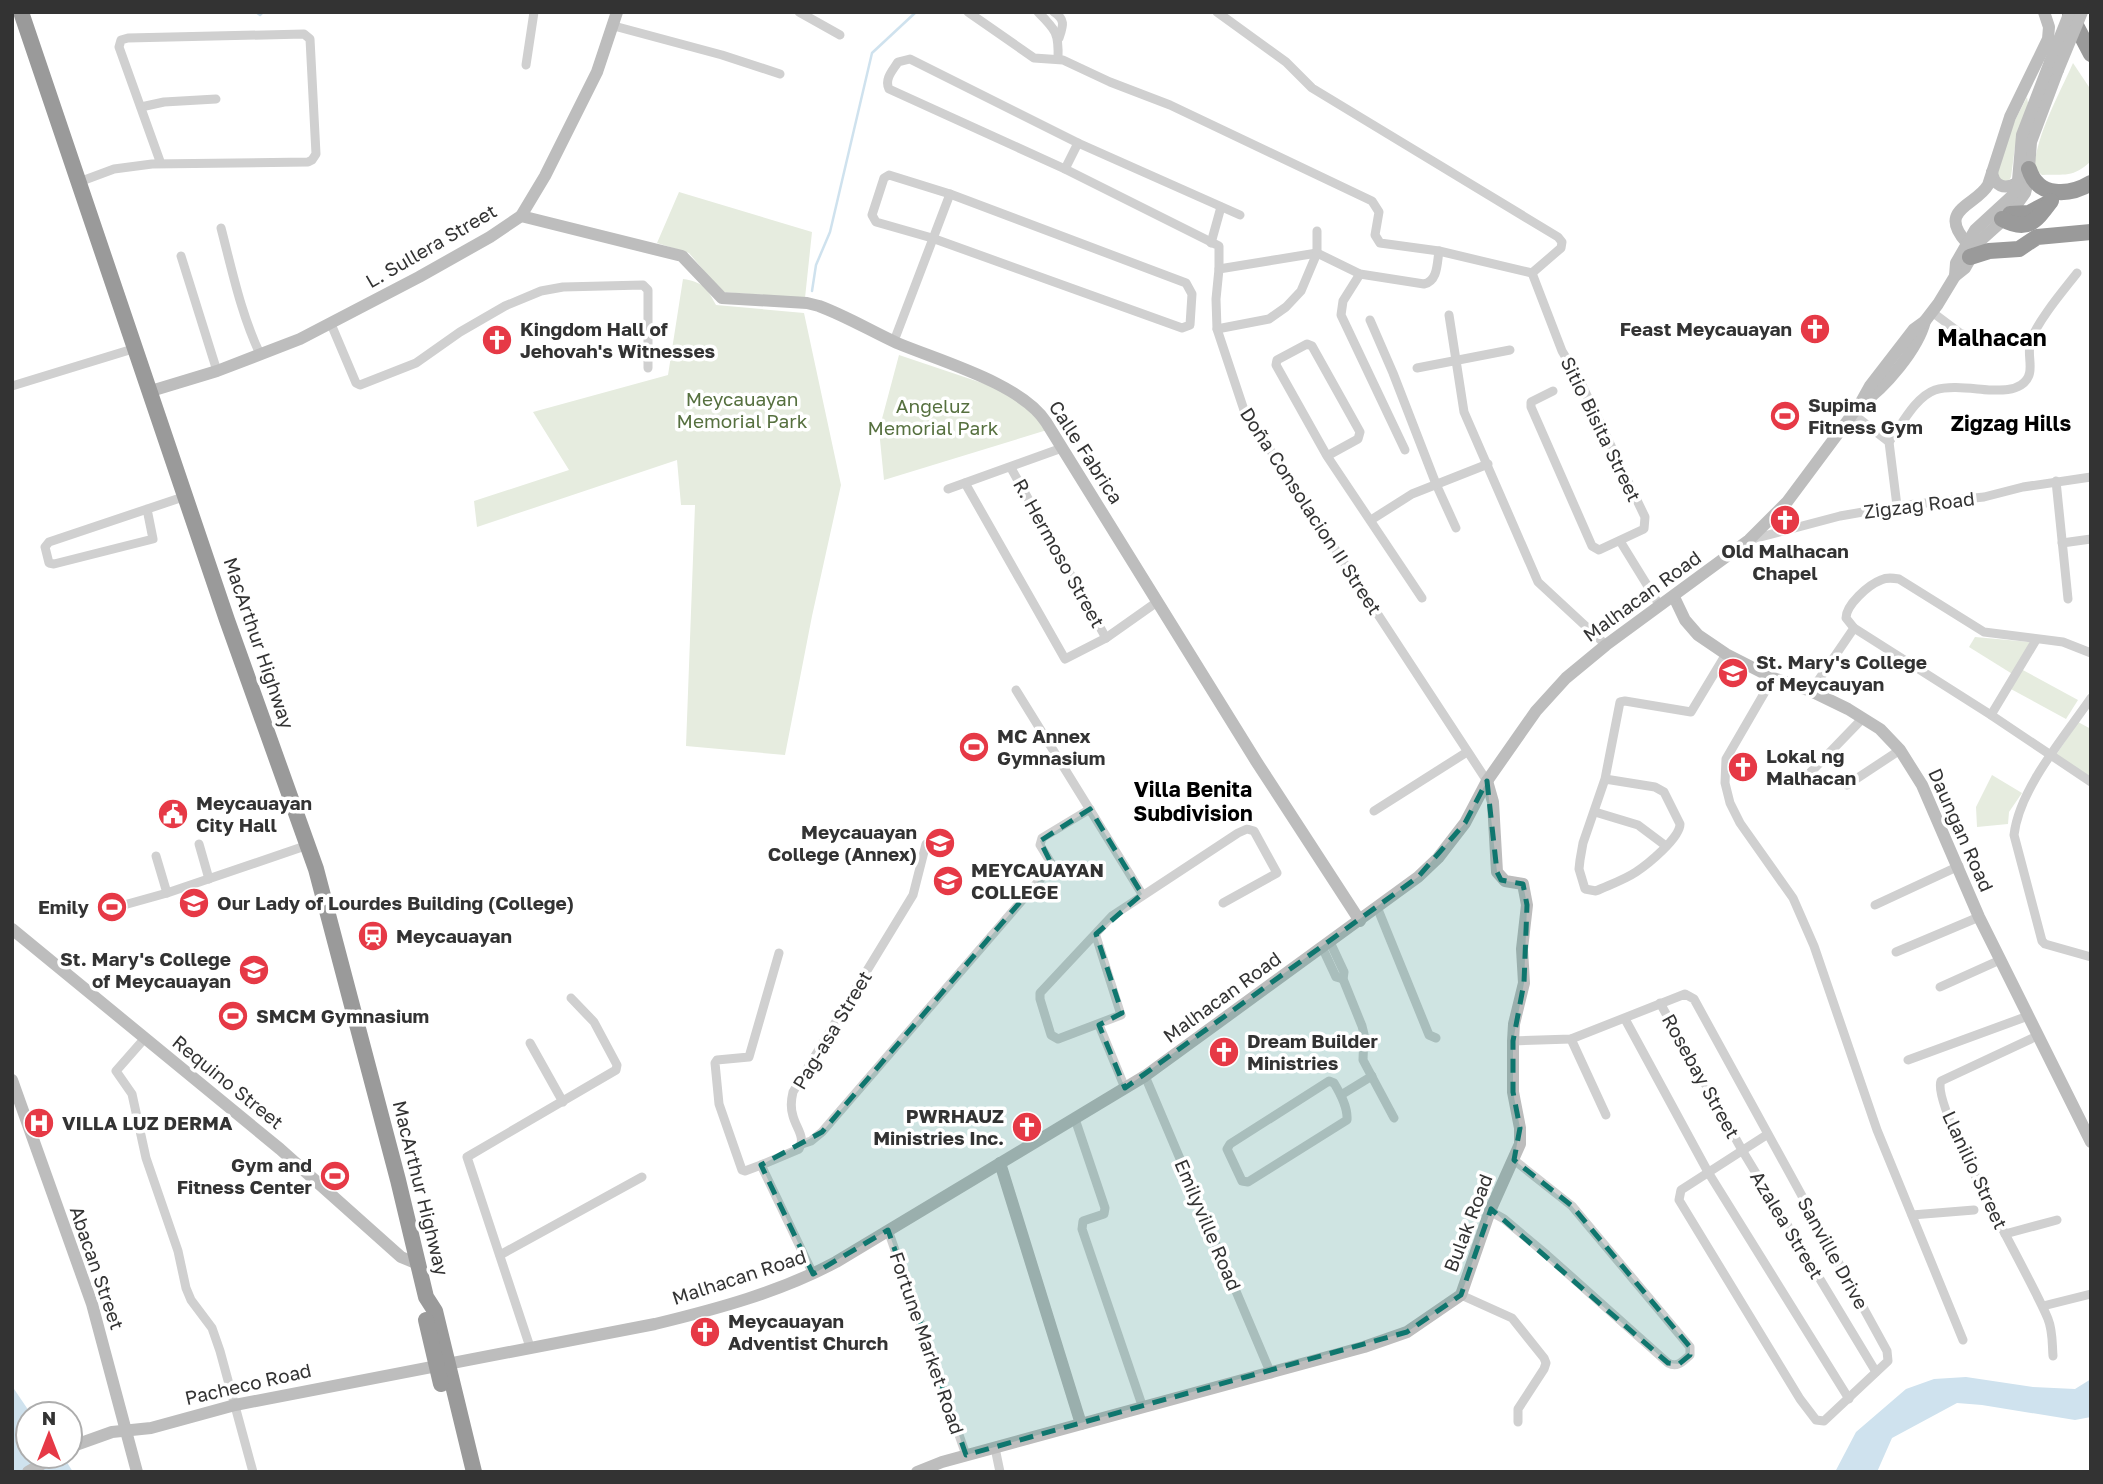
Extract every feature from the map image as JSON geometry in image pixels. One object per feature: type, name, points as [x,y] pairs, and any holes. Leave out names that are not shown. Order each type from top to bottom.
[{"type":"highway","name":"MacArthur Highway","points":[[21,12],[186,496],[309,845],[339,950],[426,1297],[435,1311],[442,1364],[463,1472]]},
{"type":"highway","points":[[2069,12],[2091,54]]},
{"type":"highway","points":[[2029,169],[2038,186],[2057,197]]},
{"type":"highway","points":[[2001,217],[2013,225],[2029,225],[2057,197],[2091,183]]},
{"type":"highway","points":[[2001,217],[2012,237],[2024,243],[2049,236],[2091,232]]},
{"type":"highway","points":[[1968,250],[2020,248],[2028,242]]},
{"type":"highway","name":"MacArthur Highway","points":[[442,1364],[474,1472]]},
{"type":"street","points":[[526,65],[534,12]]},
{"type":"street","name":"L. Sullera Street","points":[[151,391],[217,371],[300,339],[490,237],[521,216],[545,176],[591,85],[617,12]]},
{"type":"street","points":[[799,12],[840,35]]},
{"type":"street","points":[[968,12],[1034,58],[1058,59],[1170,105],[1372,201],[1379,212],[1376,235],[1380,243],[1439,251],[1532,273],[1561,248],[1562,242],[1558,237],[1312,88],[1286,62],[1217,12]]},
{"type":"street","points":[[1038,12],[1059,38]]},
{"type":"street","points":[[1054,12],[1064,24],[1059,38],[1058,59]]},
{"type":"street","points":[[1968,250],[1958,232],[1957,214],[1986,188],[2010,117],[2048,39],[2049,27],[2044,12]]},
{"type":"street","name":"Malhacan Road","points":[[442,1364],[655,1324],[716,1309],[813,1274],[1145,1076],[1418,877],[1438,858],[1465,823],[1487,781],[1536,711],[1566,678],[1606,645],[1749,540],[1787,502],[1857,409],[1870,386],[1914,329],[1928,316],[1955,276],[1965,268],[1968,250],[1981,240],[2025,193],[2031,142],[2069,12]]},
{"type":"street","name":"Malhacan Road","points":[[2001,217],[2017,183],[2022,135],[2082,12]]},
{"type":"street","points":[[614,26],[722,55],[780,74]]},
{"type":"street","points":[[79,183],[114,169],[161,164],[312,160],[316,154],[310,39],[304,34],[121,40],[119,47],[161,164]]},
{"type":"street","points":[[1240,215],[1078,143],[910,59],[898,62],[888,78],[889,89],[1065,169],[1219,246],[1219,269],[1317,253],[1360,274],[1424,284],[1434,277],[1439,251]]},
{"type":"street","points":[[141,107],[164,102],[216,99]]},
{"type":"street","points":[[1065,169],[1078,143]]},
{"type":"street","points":[[1992,172],[1994,181],[2000,186],[2008,187],[2017,183]]},
{"type":"street","points":[[889,175],[950,194],[1186,283],[1192,294],[1190,325],[1182,328],[874,219],[872,215],[884,178],[889,175]]},
{"type":"street","points":[[894,341],[950,194]]},
{"type":"street","points":[[1980,195],[2001,217]]},
{"type":"street","points":[[1211,243],[1221,207]]},
{"type":"street","name":"Calle Fabrica","points":[[521,216],[682,256],[722,298],[814,305],[1016,393],[1042,415],[1256,761],[1360,921]]},
{"type":"street","points":[[221,228],[235,284],[260,354]]},
{"type":"street","points":[[1217,329],[1269,319],[1286,307],[1301,291],[1317,253],[1317,231]]},
{"type":"street","points":[[181,256],[217,371]]},
{"type":"street","name":"Doña Consolacion II Street","points":[[1219,269],[1217,329],[1244,410],[1487,781]]},
{"type":"street","name":"Sitio Bisita Street","points":[[1532,273],[1562,351],[1580,381],[1645,517],[1644,528],[1620,541]]},
{"type":"street","points":[[1889,442],[1914,408],[1933,391],[1948,388],[2000,390],[2018,387],[2027,380],[2030,371],[2030,341],[2055,301],[2077,273]]},
{"type":"street","points":[[1360,274],[1343,301],[1341,315],[1405,450]]},
{"type":"street","points":[[331,324],[356,383],[360,385],[416,363],[460,332],[505,306],[541,291],[563,287],[643,285],[648,290],[648,368]]},
{"type":"street","points":[[1450,315],[1464,412],[1538,582],[1606,645]]},
{"type":"street","points":[[1928,316],[1970,337],[2022,338],[2030,341]]},
{"type":"street","points":[[1370,320],[1436,484],[1457,528]]},
{"type":"street","points":[[1327,456],[1358,439],[1360,432],[1312,346],[1307,344],[1275,362],[1327,456],[1422,598]]},
{"type":"street","points":[[12,386],[136,348]]},
{"type":"street","points":[[1417,368],[1510,350]]},
{"type":"street","points":[[1553,391],[1536,398],[1531,402],[1531,407],[1592,546],[1600,550],[1620,541],[1660,606]]},
{"type":"street","points":[[1857,409],[1889,442],[1897,506]]},
{"type":"street","points":[[948,489],[1062,448]]},
{"type":"street","points":[[1371,520],[1412,494],[1488,464]]},
{"type":"street","name":"R. Hermoso Street","points":[[1011,468],[1106,638]]},
{"type":"street","name":"Zigzag Road","points":[[1749,540],[1840,516],[1897,506],[1984,497],[2056,481],[2091,477]]},
{"type":"street","points":[[2056,481],[2068,600]]},
{"type":"street","points":[[965,483],[1062,656],[1068,659],[1106,638],[1157,602]]},
{"type":"street","points":[[147,509],[153,538],[54,564],[49,563],[45,547],[49,542],[147,509],[186,496]]},
{"type":"street","points":[[2062,543],[2091,539]]},
{"type":"street","points":[[2091,653],[2063,642],[1984,632],[1899,579],[1888,578],[1874,584],[1847,609],[1846,618],[1854,628],[2091,782]]},
{"type":"street","name":"Daungan Road","points":[[1674,597],[1685,620],[1698,635],[1726,654],[1773,678],[1811,691],[1863,718],[1880,729],[1900,750],[1922,785],[1979,917],[2091,1142]]},
{"type":"street","points":[[1811,691],[1854,628]]},
{"type":"street","points":[[1991,715],[2036,640]]},
{"type":"street","points":[[1605,779],[1655,787],[1664,792],[1680,824],[1678,835],[1637,872],[1596,891],[1585,889],[1579,869],[1580,860],[1583,843],[1605,779],[1620,702],[1691,712],[1726,654]]},
{"type":"street","points":[[1773,678],[1726,759],[1725,783],[1730,803],[1740,823],[1793,898],[1814,946],[1877,1130],[1963,1340]]},
{"type":"street","points":[[1016,690],[1142,894]]},
{"type":"street","points":[[2091,698],[2023,799],[2015,821],[2014,835],[2042,941],[2091,957]]},
{"type":"street","points":[[1806,777],[1863,718]]},
{"type":"street","points":[[1847,785],[1900,750]]},
{"type":"street","points":[[1374,811],[1467,752]]},
{"type":"street","name":"Bulak Road","points":[[917,1472],[944,1467],[966,1455],[1364,1348],[1407,1332],[1461,1295],[1490,1211],[1520,1144],[1520,1128],[1513,1092],[1513,1041],[1514,1024],[1524,984],[1522,948],[1527,894],[1523,884],[1505,881],[1497,872],[1493,802],[1487,781]]},
{"type":"street","points":[[779,953],[748,1057],[717,1060],[715,1063],[719,1104],[742,1170],[745,1171],[799,1149],[802,1144],[811,1142],[822,1132],[1044,876],[1051,866],[1040,845],[1042,838],[1090,809]]},
{"type":"street","points":[[1595,811],[1638,825],[1666,846]]},
{"type":"street","points":[[1096,936],[1121,1016],[1055,1038],[1051,1035],[1040,993],[1112,916],[1238,833],[1247,829],[1254,831],[1277,873],[1223,903]]},
{"type":"street","points":[[198,844],[209,879]]},
{"type":"street","name":"Pag-asa Street","points":[[802,1144],[803,1139],[793,1116],[793,1092],[914,895],[926,844]]},
{"type":"street","points":[[124,905],[309,845]]},
{"type":"street","points":[[156,856],[167,893]]},
{"type":"street","points":[[1875,905],[1959,866]]},
{"type":"street","points":[[1377,907],[1429,1035],[1436,1038]]},
{"type":"street","points":[[1896,952],[1979,917]]},
{"type":"street","name":"Requino Street","points":[[12,929],[280,1149],[401,1257],[418,1264]]},
{"type":"street","points":[[1326,944],[1344,972],[1343,979],[1362,1027],[1363,1060],[1394,1118]]},
{"type":"street","points":[[1940,987],[2000,960]]},
{"type":"street","name":"Sanville Drive","points":[[1513,1041],[1571,1039],[1685,994],[1694,999],[1887,1351],[1888,1361],[1876,1372]]},
{"type":"street","points":[[530,1347],[467,1157],[613,1072],[617,1065],[594,1022],[571,998]]},
{"type":"street","name":"Rosebay Street","points":[[1660,1003],[1742,1150]]},
{"type":"street","points":[[1908,1060],[2028,1016]]},
{"type":"street","points":[[1625,1019],[1708,1172],[1849,1399]]},
{"type":"street","points":[[1100,1025],[1125,1088]]},
{"type":"street","name":"Llanilio Street","points":[[2037,1036],[1939,1083],[1948,1114],[1983,1192],[2043,1306],[2050,1323],[2053,1356]]},
{"type":"street","points":[[145,1038],[116,1071],[132,1094],[146,1158],[178,1251],[186,1288],[191,1300],[212,1328],[253,1472]]},
{"type":"street","points":[[1571,1039],[1606,1115]]},
{"type":"street","points":[[530,1043],[564,1102]]},
{"type":"street","name":"Emilyville Road","points":[[1145,1076],[1271,1374]]},
{"type":"street","points":[[1341,1095],[1372,1076]]},
{"type":"street","name":"Abacan Street","points":[[12,1080],[92,1304],[137,1472]]},
{"type":"street","points":[[1325,1082],[1334,1083],[1341,1095],[1348,1115],[1344,1123],[1248,1182],[1242,1181],[1227,1149],[1230,1144],[1325,1082]]},
{"type":"street","points":[[1075,1119],[1105,1208],[1104,1214],[1083,1221],[1082,1229],[1143,1408]]},
{"type":"street","points":[[1768,1133],[1681,1190],[1679,1200],[1800,1399],[1816,1420],[1824,1421],[1876,1372]]},
{"type":"street","name":"Azalea Street","points":[[1742,1150],[1876,1372]]},
{"type":"street","points":[[1490,1211],[1504,1219],[1547,1255],[1668,1363],[1673,1366],[1679,1364],[1690,1355],[1689,1347],[1573,1206],[1514,1160]]},
{"type":"street","points":[[1000,1163],[1081,1424]]},
{"type":"street","points":[[761,1165],[813,1274]]},
{"type":"street","points":[[500,1255],[642,1177]]},
{"type":"street","points":[[1912,1215],[1974,1210]]},
{"type":"street","points":[[2005,1234],[2057,1220]]},
{"type":"street","name":"Fortune Market Road","points":[[888,1230],[966,1455]]},
{"type":"street","points":[[2043,1306],[2091,1294]]},
{"type":"street","points":[[1461,1295],[1513,1318],[1544,1358],[1544,1369],[1518,1409],[1518,1422]]},
{"type":"street","name":"Pacheco Road","points":[[84,1441],[103,1434],[151,1428],[235,1405],[442,1364]]},
{"type":"street","points":[[995,1448],[1000,1472]]},
{"type":"highlighted area","points":[[1487,781],[1497,872],[1501,880],[1523,884],[1527,905],[1524,983],[1513,1041],[1513,1092],[1520,1128],[1514,1160],[1572,1206],[1690,1347],[1690,1355],[1679,1364],[1668,1363],[1491,1209],[1461,1295],[1407,1332],[966,1455],[888,1230],[813,1274],[761,1165],[822,1132],[1052,865],[1040,841],[1090,809],[1142,894],[1096,934],[1122,1013],[1099,1025],[1125,1088],[1418,877],[1465,823]]},
{"type":"green space","points":[[2073,63],[2091,90],[2091,161],[2074,173],[2042,175],[2034,168],[2036,154],[2049,114]]},
{"type":"green space","points":[[2027,97],[2028,103],[2015,147],[2011,177],[2008,182],[2002,182],[1997,172],[2011,128]]},
{"type":"green space","points":[[679,192],[812,232],[805,298],[722,292],[689,253],[657,243]]},
{"type":"green space","name":"Meycauayan Memorial Park","points":[[683,279],[704,287],[716,305],[804,313],[841,485],[785,755],[686,746],[695,505],[681,505],[677,460],[477,527],[474,501],[569,470],[533,412],[668,375]]},
{"type":"green space","name":"Angeluz Memorial Park","points":[[899,355],[1000,389],[1030,409],[1047,430],[884,480],[879,430]]},
{"type":"green space","points":[[1975,637],[2030,642],[2014,675],[1969,647]]},
{"type":"green space","points":[[2021,669],[2078,700],[2066,719],[2009,688]]},
{"type":"green space","points":[[2078,722],[2091,729],[2091,777],[2056,755]]},
{"type":"green space","points":[[1992,775],[2022,793],[2009,812],[2008,824],[1977,827],[1976,807]]},
{"type":"water","points":[[1966,1377],[2033,1387],[2075,1389],[2091,1379],[2091,1417],[2075,1420],[1957,1403],[1892,1438],[1877,1472],[1835,1472],[1856,1432],[1906,1389],[1934,1379]]},
{"type":"water","points":[[12,1386],[22,1400],[14,1400],[14,1470],[73,1472],[12,1472]]},
{"type":"waterway","points":[[256,12],[260,15],[263,12]]},
{"type":"waterway","points":[[812,291],[816,265],[830,232],[872,53],[916,12]]},
{"type":"place","name":"Feast Meycauayan","points":[[1815,329]]},
{"type":"place","name":"Kingdom Hall of Jehovah's Witnesses","points":[[497,340]]},
{"type":"place","name":"Supima Fitness Gym","points":[[1785,416]]},
{"type":"place","name":"Old Malhacan Chapel","points":[[1785,520]]},
{"type":"place","name":"St. Mary's College of Meycauyan","points":[[1733,673]]},
{"type":"place","name":"MC Annex Gymnasium","points":[[974,747]]},
{"type":"place","name":"Lokal ng Malhacan","points":[[1743,767]]},
{"type":"place","name":"Meycauayan City Hall","points":[[173,814]]},
{"type":"place","name":"Meycauayan College (Annex)","points":[[940,843]]},
{"type":"place","name":"MEYCAUAYAN COLLEGE","points":[[948,881]]},
{"type":"place","name":"Our Lady of Lourdes Building (College)","points":[[194,903]]},
{"type":"place","name":"Emily","points":[[112,907]]},
{"type":"place","name":"Meycauayan","points":[[373,936]]},
{"type":"place","name":"St. Mary's College of Meycauayan","points":[[254,970]]},
{"type":"place","name":"SMCM Gymnasium","points":[[233,1016]]},
{"type":"place","name":"Dream Builder Ministries","points":[[1224,1052]]},
{"type":"place","name":"VILLA LUZ DERMA","points":[[39,1123]]},
{"type":"place","name":"PWRHAUZ Ministries Inc.","points":[[1027,1127]]},
{"type":"place","name":"Gym and Fitness Center","points":[[335,1176]]},
{"type":"place","name":"Meycauayan Adventist Church","points":[[705,1332]]},
{"type":"district","name":"Malhacan","points":[[1992,338]]},
{"type":"district","name":"Zigzag Hills","points":[[2011,424]]},
{"type":"district","name":"Villa Benita Subdivision","points":[[1193,802]]}]
